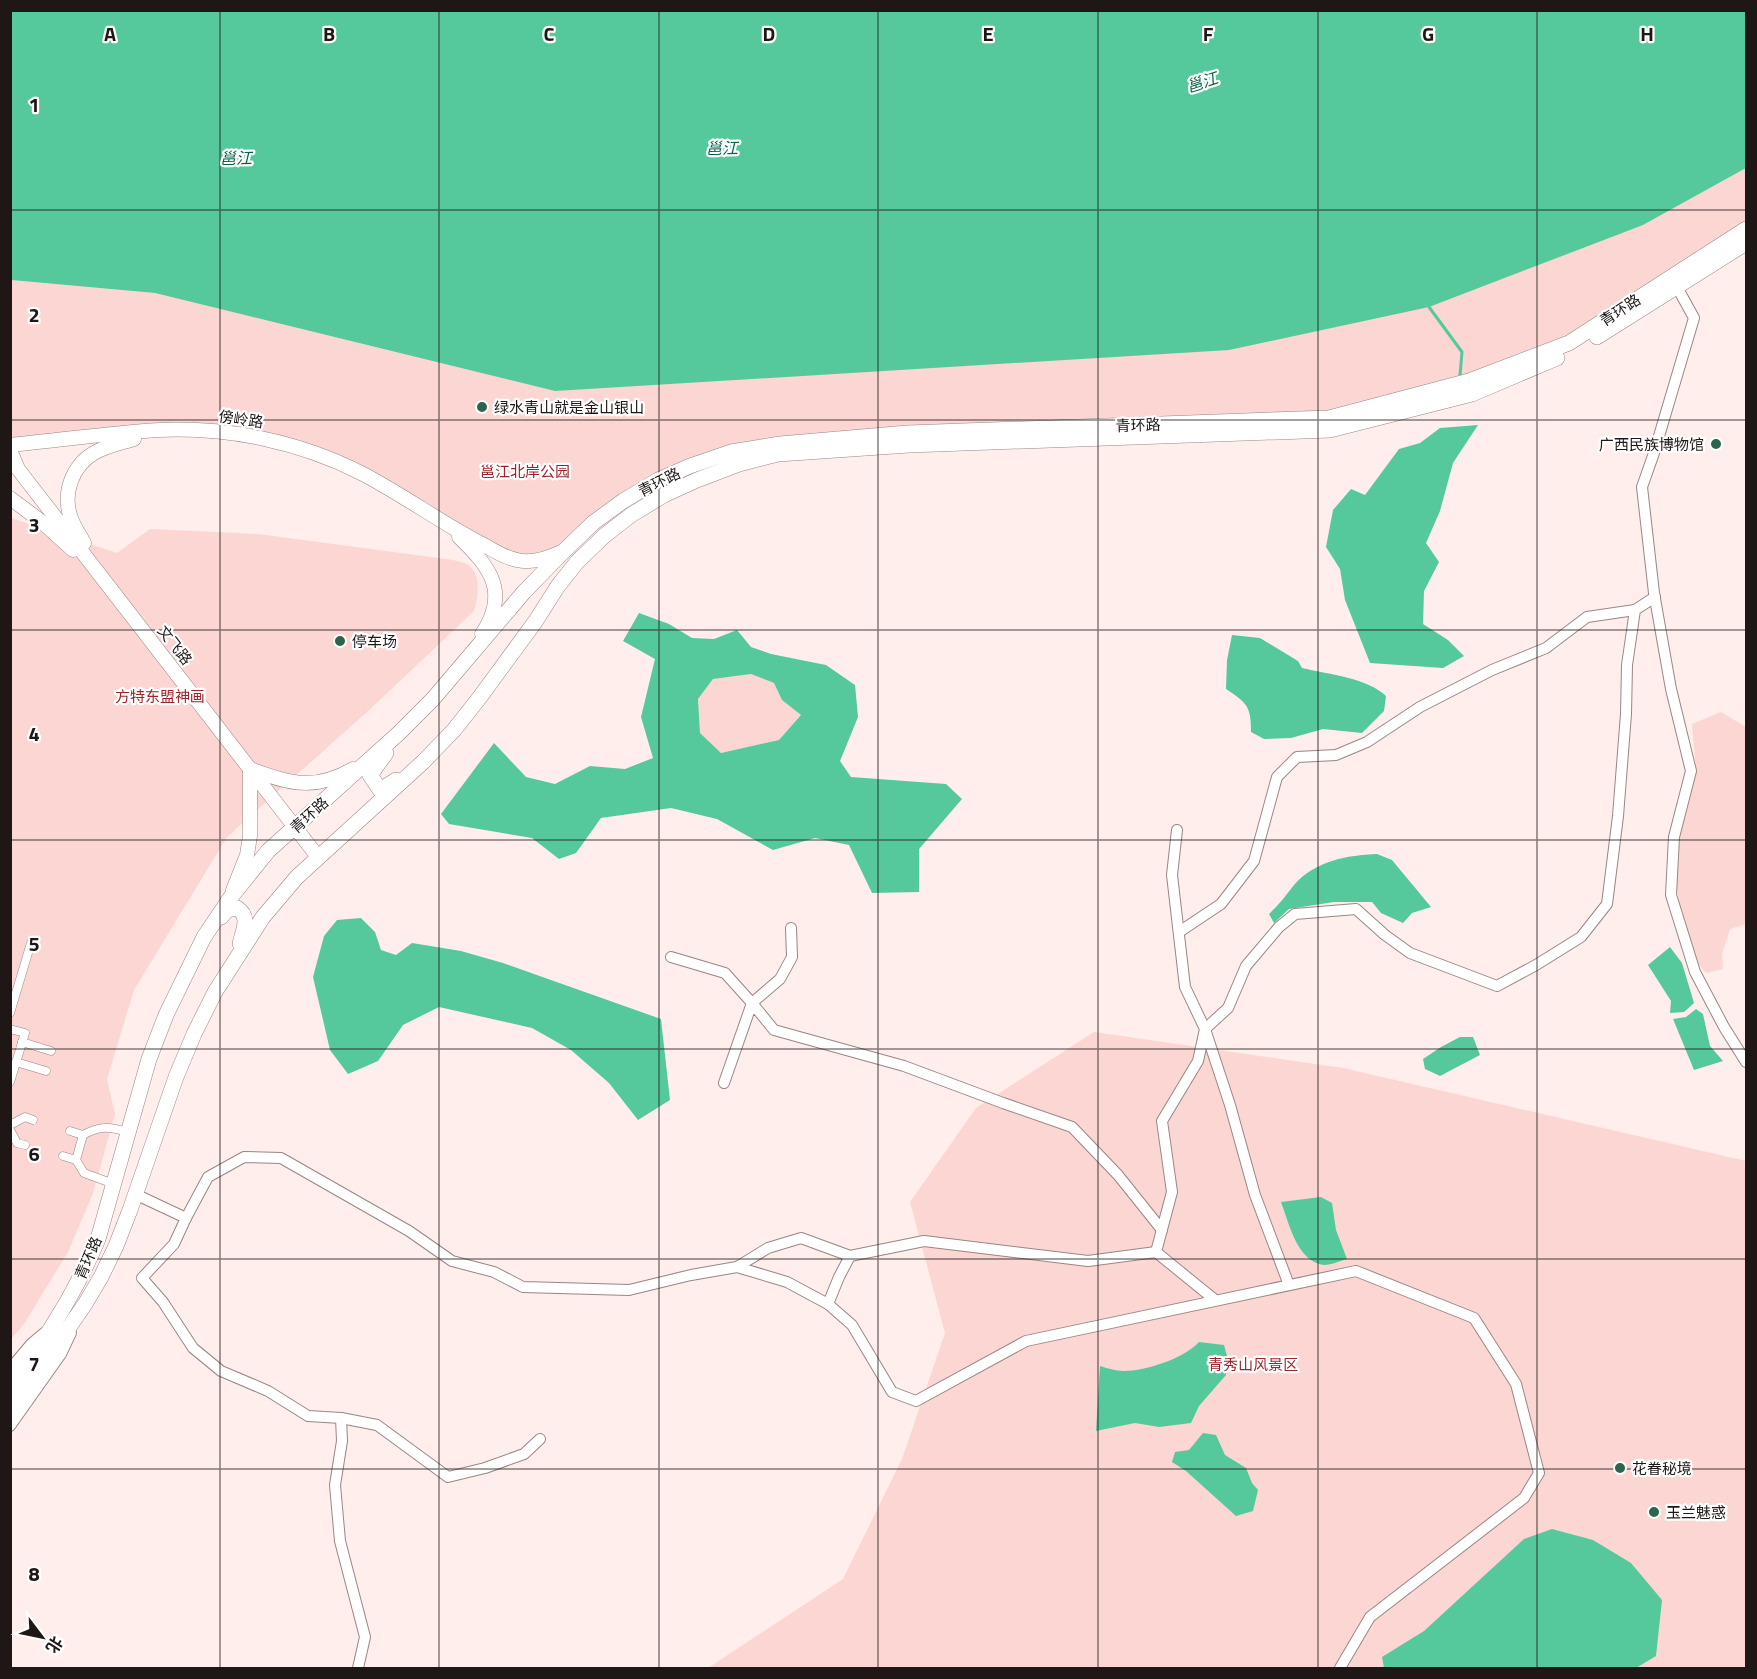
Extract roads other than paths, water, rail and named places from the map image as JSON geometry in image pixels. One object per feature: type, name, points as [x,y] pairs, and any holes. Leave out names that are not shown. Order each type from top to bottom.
[{"type":"main road","name":"青环路","points":[[10,1386],[54,1325],[88,1263],[98,1239],[149,1059],[166,1015],[204,937],[231,897],[268,851],[399,734],[457,671],[524,592],[564,551],[593,524],[623,501],[658,480],[690,466],[732,452],[780,444],[908,433],[1329,418],[1469,381],[1569,343],[1746,229]]},
{"type":"main road","name":"青环路","points":[[10,1408],[85,1304],[116,1246],[181,1066],[215,992],[236,955],[262,917],[297,877],[423,762],[454,730],[577,562],[604,536],[632,515],[664,495],[697,480],[739,464],[778,454],[909,445],[1330,430],[1472,394],[1578,350],[1746,243]]},
{"type":"main road","points":[[399,734],[370,775],[380,790],[423,762]]},
{"type":"main road","points":[[204,937],[227,910],[237,908],[243,912],[246,920],[236,955]]},
{"type":"street","points":[[1677,287],[1694,318],[1642,487],[1655,597],[1671,689],[1691,771],[1674,837],[1671,895],[1695,972],[1724,1027],[1746,1062]]},
{"type":"street","points":[[100,574],[71,519],[68,501],[70,483],[79,466],[92,454],[160,430]]},
{"type":"street","name":"傍岭路","points":[[10,445],[160,430],[195,430],[236,434],[283,443],[362,473],[446,525]]},
{"type":"street","name":"文飞路","points":[[10,450],[18,469],[318,857]]},
{"type":"street","points":[[10,498],[42,522],[100,574]]},
{"type":"street","points":[[446,525],[517,560],[547,558],[564,551]]},
{"type":"street","points":[[446,525],[480,557],[493,583],[495,596],[489,623],[457,671]]},
{"type":"street","points":[[1179,932],[1221,904],[1254,861],[1277,777],[1297,757],[1336,755],[1367,742],[1420,707],[1482,675],[1546,648],[1587,617],[1635,610],[1655,597]]},
{"type":"street","points":[[1156,1252],[1172,1192],[1162,1121],[1198,1061],[1205,1029],[1228,1008],[1246,966],[1279,927],[1295,914],[1356,909],[1384,935],[1410,954],[1497,986],[1581,937],[1607,904],[1618,816],[1626,714],[1626,665],[1635,610]]},
{"type":"street","points":[[231,897],[247,855],[250,836],[250,769],[276,779],[312,784],[341,776],[371,759]]},
{"type":"street","points":[[1177,830],[1172,875],[1185,987],[1205,1029],[1224,1082],[1255,1196],[1289,1285]]},
{"type":"street","points":[[724,1083],[752,1003],[780,979],[792,957],[791,928]]},
{"type":"street","points":[[10,1013],[32,943]]},
{"type":"street","points":[[670,957],[725,973],[774,1030],[904,1066],[1072,1126],[1118,1175],[1162,1230]]},
{"type":"street","points":[[10,1029],[25,1034],[10,1082]]},
{"type":"street","points":[[22,1042],[51,1051]]},
{"type":"street","points":[[16,1062],[46,1071]]},
{"type":"street","points":[[10,1125],[25,1117],[33,1120]]},
{"type":"street","points":[[76,1160],[83,1135],[96,1127],[128,1132]]},
{"type":"street","points":[[10,1130],[17,1143],[25,1145]]},
{"type":"street","points":[[70,1131],[83,1135]]},
{"type":"street","points":[[63,1156],[76,1160],[84,1173],[114,1184]]},
{"type":"street","points":[[540,1439],[524,1454],[485,1468],[448,1477],[377,1425],[341,1418],[308,1416],[268,1391],[221,1371],[193,1348],[162,1302],[142,1278],[174,1244],[208,1177],[244,1157],[281,1158],[409,1231],[452,1261],[495,1272],[523,1287],[629,1290],[736,1267],[768,1248],[801,1238],[850,1256],[924,1241],[1088,1261],[1156,1252],[1215,1300]]},
{"type":"street","points":[[135,1194],[186,1218]]},
{"type":"street","points":[[828,1304],[850,1256]]},
{"type":"street","points":[[736,1267],[787,1282],[828,1304],[852,1325],[892,1392],[916,1401],[1026,1341],[1356,1271],[1473,1318],[1516,1384],[1539,1473],[1524,1498],[1370,1617],[1340,1668]]},
{"type":"street","points":[[10,1426],[61,1354],[85,1304]]},
{"type":"street","points":[[10,1369],[32,1343],[54,1325]]},
{"type":"street","points":[[341,1418],[342,1441],[335,1485],[340,1541],[365,1637],[358,1668]]},
{"type":"water","name":"邕江","points":[[10,11],[1746,11],[1746,168],[1643,225],[1429,307],[1229,350],[555,391],[155,293],[11,280]]},
{"type":"water","points":[[1478,425],[1453,463],[1440,511],[1426,543],[1439,562],[1424,591],[1423,624],[1448,640],[1464,656],[1443,668],[1370,663],[1345,600],[1340,569],[1326,547],[1333,510],[1351,489],[1365,495],[1399,449],[1420,443],[1440,428]]},
{"type":"water","points":[[639,613],[669,624],[692,638],[714,639],[737,630],[751,647],[771,654],[826,665],[855,685],[858,717],[840,761],[851,777],[946,784],[962,799],[919,849],[919,892],[872,893],[849,845],[815,838],[773,850],[717,819],[671,808],[601,818],[576,853],[559,859],[532,838],[449,824],[441,814],[494,743],[526,777],[555,784],[590,766],[625,769],[653,758],[641,717],[655,659],[623,641]],"holes":[[[751,674],[774,683],[782,700],[801,715],[779,740],[721,753],[700,733],[698,699],[713,679]]]},
{"type":"water","points":[[1232,635],[1260,638],[1298,661],[1302,668],[1369,685],[1386,696],[1384,711],[1362,733],[1323,729],[1291,738],[1264,739],[1251,732],[1249,711],[1239,698],[1226,689],[1227,660]]},
{"type":"water","points":[[1377,854],[1392,860],[1431,907],[1412,913],[1403,923],[1381,913],[1372,902],[1334,902],[1289,909],[1274,923],[1269,914],[1294,885],[1312,870],[1343,858]]},
{"type":"water","points":[[361,918],[375,932],[381,950],[396,955],[412,943],[461,951],[503,963],[661,1019],[670,1100],[638,1120],[609,1083],[571,1050],[532,1028],[439,1007],[403,1025],[378,1061],[348,1074],[330,1050],[313,977],[324,936],[337,920]]},
{"type":"water","points":[[1670,947],[1682,963],[1694,1003],[1684,1012],[1670,1013],[1671,1001],[1648,965]]},
{"type":"water","points":[[1696,1009],[1703,1014],[1710,1046],[1723,1061],[1694,1070],[1673,1019],[1686,1017]]},
{"type":"water","points":[[1460,1037],[1473,1037],[1480,1055],[1440,1076],[1425,1069],[1423,1059]]},
{"type":"water","points":[[1321,1197],[1332,1203],[1336,1230],[1347,1259],[1324,1265],[1307,1257],[1301,1249],[1295,1240],[1281,1202]]},
{"type":"water","points":[[1199,1342],[1224,1345],[1227,1356],[1226,1375],[1199,1406],[1191,1423],[1159,1427],[1135,1423],[1096,1431],[1100,1366],[1121,1371],[1143,1369],[1175,1358]]},
{"type":"water","points":[[1203,1433],[1216,1435],[1225,1455],[1246,1468],[1252,1483],[1258,1490],[1253,1511],[1236,1516],[1186,1471],[1172,1462],[1175,1452],[1189,1450]]},
{"type":"water","points":[[1552,1529],[1593,1540],[1631,1563],[1662,1600],[1656,1656],[1636,1668],[1384,1668],[1382,1657],[1424,1631],[1524,1539]]},
{"type":"waterway","points":[[1429,307],[1462,352],[1460,375]]},
{"type":"place","name":"绿水青山就是金山银山","points":[[482,407]]},
{"type":"place","name":"广西民族博物馆","points":[[1716,444]]},
{"type":"place","name":"停车场","points":[[340,641]]},
{"type":"place","name":"花眷秘境","points":[[1620,1468]]},
{"type":"place","name":"玉兰魅惑","points":[[1654,1512]]},
{"type":"park label","name":"邕江北岸公园","points":[[525,471]]},
{"type":"park label","name":"方特东盟神画","points":[[160,696]]},
{"type":"park label","name":"青秀山风景区","points":[[1253,1364]]}]
